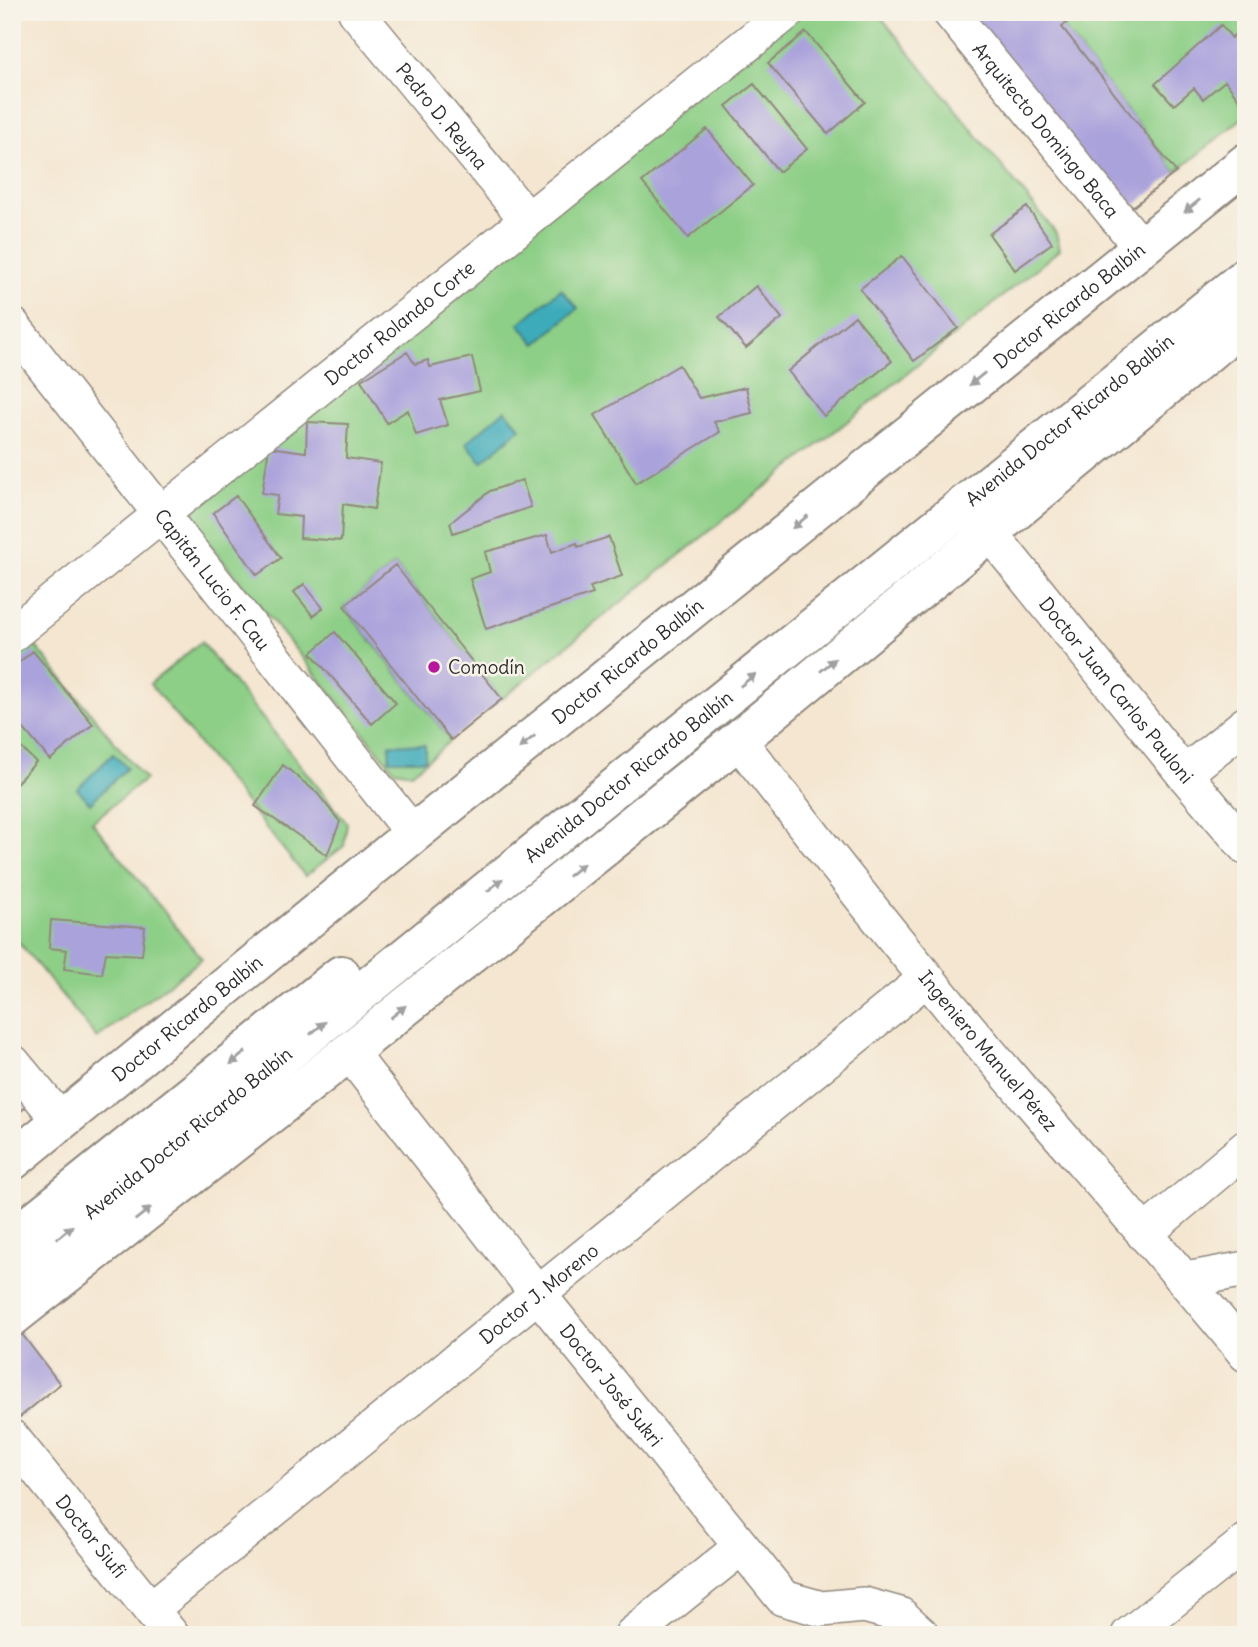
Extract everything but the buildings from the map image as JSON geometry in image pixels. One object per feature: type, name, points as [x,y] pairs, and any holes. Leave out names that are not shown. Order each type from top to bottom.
[{"type":"street","name":"Pedro D. Reyna","points":[[356,12],[527,219]]},
{"type":"street","name":"Doctor Rolando Corte","points":[[12,634],[787,12]]},
{"type":"street","name":"Arquitecto Domingo Baca","points":[[950,12],[1141,247]]},
{"type":"street","name":"Doctor Ricardo Balbín","points":[[12,1161],[1246,163]]},
{"type":"street","name":"Avenida Doctor Ricardo Balbín","points":[[12,1239],[1246,248]]},
{"type":"street","name":"Avenida Doctor Ricardo Balbín","points":[[12,1275],[1246,277]]},
{"type":"street","points":[[12,1317],[349,1052],[737,740],[1246,321]]},
{"type":"street","name":"Capitán Lucio F. Cau","points":[[12,324],[413,834]]},
{"type":"street","name":"Doctor Juan Carlos Pauloni","points":[[989,533],[1246,847]]},
{"type":"street","points":[[1184,774],[1246,724]]},
{"type":"street","name":"Ingeniero Manuel Pérez","points":[[737,740],[927,978],[1143,1234],[1186,1280],[1246,1354]]},
{"type":"street","name":"Doctor J. Moreno","points":[[161,1622],[537,1293],[927,978]]},
{"type":"street","name":"Doctor José Sukri","points":[[349,1052],[537,1293],[783,1598],[822,1609],[864,1605],[900,1615],[922,1635]]},
{"type":"street","points":[[12,1062],[61,1121]]},
{"type":"street","points":[[1143,1234],[1246,1148]]},
{"type":"street","points":[[1186,1280],[1246,1269]]},
{"type":"street","name":"Doctor Siufi","points":[[12,1438],[161,1622]]},
{"type":"street","points":[[1129,1635],[1246,1542]]},
{"type":"street","points":[[632,1635],[741,1547]]},
{"type":"green space","points":[[800,12],[877,12],[1056,233],[1060,249],[502,699],[395,565],[344,607],[451,740],[412,773],[394,770],[189,519],[193,502]]},
{"type":"green space","points":[[1078,12],[1246,12],[1246,115],[1176,172],[1062,27]]},
{"type":"green space","points":[[201,642],[347,823],[344,846],[305,876],[150,684]]},
{"type":"green space","points":[[33,643],[145,779],[92,822],[202,959],[97,1038],[12,934],[12,660]]},
{"type":"water","points":[[561,289],[578,308],[536,344],[519,324]]},
{"type":"water","points":[[505,410],[521,428],[482,462],[466,443]]},
{"type":"water","points":[[390,744],[425,745],[425,760],[389,760]]},
{"type":"water","points":[[113,754],[127,768],[90,803],[77,789]]},
{"type":"place","name":"Comodín","points":[[434,667]]}]
